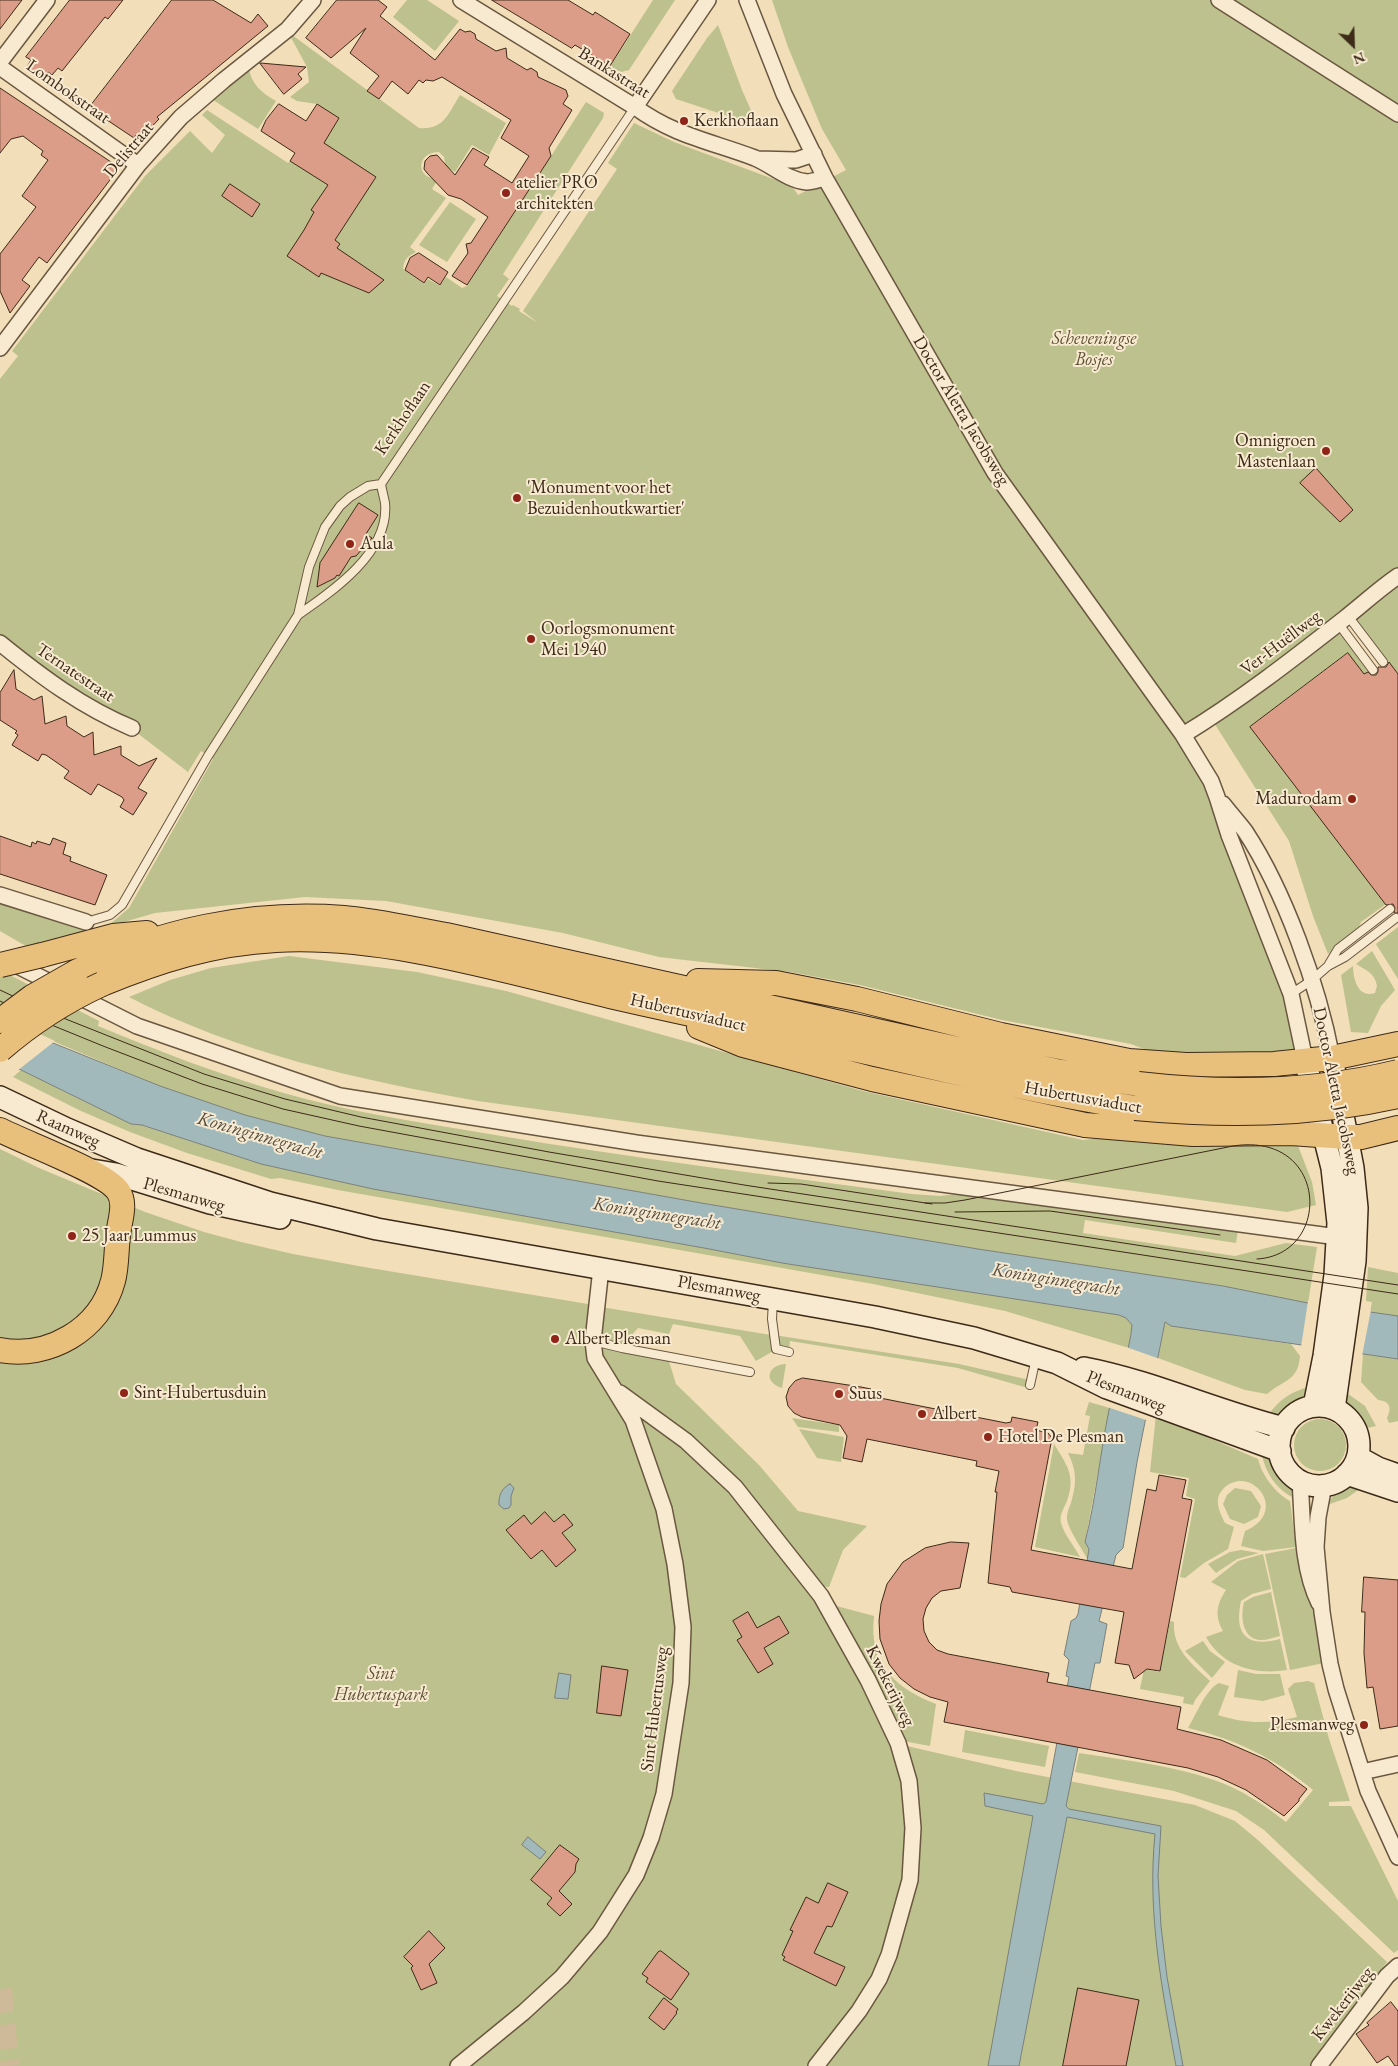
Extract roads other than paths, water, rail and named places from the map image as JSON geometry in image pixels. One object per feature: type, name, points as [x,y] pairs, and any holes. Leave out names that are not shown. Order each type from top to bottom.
[{"type":"main road","name":"Hubertusviaduct","points":[[0,1021],[32,997],[76,972],[135,946],[208,926],[271,918],[346,918],[446,935],[1056,1071],[1138,1084],[1181,1089],[1294,1089],[1339,1084],[1398,1072]]},
{"type":"main road","points":[[0,965],[113,936],[208,926]]},
{"type":"main road","name":"Hubertusviaduct","points":[[0,1050],[61,1005],[102,984],[160,961],[215,947],[256,941],[314,940],[379,946],[454,959],[965,1076],[1054,1095],[1135,1108],[1200,1113],[1252,1114],[1295,1112],[1345,1106],[1398,1096]]},
{"type":"main road","points":[[651,980],[776,983],[857,999],[1001,1035],[1129,1061],[1274,1073],[1305,1060],[1332,1058],[1398,1044]]},
{"type":"main road","points":[[638,1002],[743,1045],[872,1079],[1075,1123],[1193,1134],[1277,1125],[1335,1136],[1361,1136],[1398,1128]]},
{"type":"main road","name":"Doctor Aletta Jacobsweg","points":[[1324,1407],[1347,1239],[1338,1208],[1334,1176],[1335,1136],[1332,1058]]},
{"type":"main road","name":"Doctor Aletta Jacobsweg","points":[[1305,1060],[1335,1136]]},
{"type":"main road","name":"Raamweg","points":[[0,1097],[67,1129],[137,1158]]},
{"type":"main road","name":"Plesmanweg","points":[[0,1130],[84,1168],[116,1174],[171,1192],[241,1211],[320,1225],[377,1229]]},
{"type":"main road","name":"Plesmanweg","points":[[137,1158],[249,1197],[377,1229],[924,1326],[974,1338],[1037,1356],[1159,1398],[1280,1451]]},
{"type":"main road","points":[[0,1350],[21,1352],[39,1350],[72,1337],[94,1316],[111,1287],[116,1265],[122,1212],[121,1195],[114,1186],[84,1168]]},
{"type":"main road","name":"Plesmanweg","points":[[1159,1398],[1284,1428]]},
{"type":"main road","points":[[1324,1407],[1348,1418],[1357,1432],[1359,1440],[1352,1465],[1333,1483],[1316,1486],[1300,1481],[1288,1471],[1281,1458],[1281,1436],[1284,1428],[1293,1416],[1306,1408],[1324,1407]]},
{"type":"main road","points":[[1352,1465],[1378,1468],[1396,1490]]},
{"type":"street","points":[[0,62],[47,0]]},
{"type":"street","name":"Delistraat","points":[[0,348],[6,326],[138,165],[181,117],[288,29],[313,0]]},
{"type":"street","name":"Bankastraat","points":[[461,0],[655,121],[682,134],[757,159],[773,169],[796,179],[808,182],[825,178]]},
{"type":"street","name":"Kerkhoflaan","points":[[635,107],[708,0]]},
{"type":"street","name":"Doctor Aletta Jacobsweg","points":[[747,0],[784,94],[825,178],[995,473],[1183,735],[1211,781],[1218,797],[1229,835],[1291,994],[1305,1060]]},
{"type":"street","points":[[1219,0],[1398,114]]},
{"type":"street","name":"Lombokstraat","points":[[0,67],[138,165]]},
{"type":"street","name":"Bankastraat","points":[[757,159],[796,160],[814,154]]},
{"type":"street","name":"Ver-Huëllweg","points":[[1183,735],[1211,718],[1343,620],[1370,596],[1398,576]]},
{"type":"street","name":"Ternatestraat","points":[[0,643],[75,700],[106,717],[132,728]]},
{"type":"street","name":"Doctor Aletta Jacobsweg","points":[[1218,797],[1244,830],[1271,877],[1312,980],[1332,1058]]},
{"type":"street","points":[[0,895],[86,922]]},
{"type":"street","points":[[0,956],[39,978],[137,1026],[340,1096],[636,1143],[1347,1239]]},
{"type":"street","name":"Sint Hubertusweg","points":[[458,2066],[562,1978],[600,1932],[636,1875],[651,1838],[664,1794],[681,1683],[683,1627],[675,1564],[664,1509],[633,1420],[595,1358],[594,1341],[601,1268]]},
{"type":"street","name":"Kwekerijweg","points":[[615,1389],[686,1441],[735,1487],[821,1596],[868,1680],[898,1742],[910,1781],[913,1828],[910,1880],[889,1955],[880,1978],[859,2011],[816,2066]]},
{"type":"street","points":[[1300,1481],[1310,1585],[1322,1612]]},
{"type":"street","points":[[1324,1485],[1318,1517],[1316,1547],[1322,1612],[1336,1689],[1368,1791],[1398,1857]]},
{"type":"street","points":[[1362,1772],[1398,1764]]},
{"type":"street","name":"Kwekerijweg","points":[[1319,2066],[1387,1976],[1398,1966]]},
{"type":"lane","name":"Kerkhoflaan","points":[[381,484],[635,107]]},
{"type":"lane","points":[[86,922],[110,915],[122,905],[208,756],[298,615],[309,567],[325,526],[340,506],[350,497],[368,486],[381,484],[386,505],[381,533],[373,547],[358,567],[334,590],[298,615]]},
{"type":"lane","points":[[1343,620],[1383,662]]},
{"type":"lane","points":[[1343,620],[1373,670]]},
{"type":"lane","points":[[1328,966],[1338,949],[1390,909]]},
{"type":"lane","points":[[1291,994],[1312,980],[1328,966],[1345,957],[1396,918]]},
{"type":"lane","points":[[1274,1073],[1277,1125]]},
{"type":"lane","points":[[773,1299],[772,1320],[776,1349],[789,1352]]},
{"type":"lane","points":[[594,1341],[750,1372]]},
{"type":"lane","points":[[1030,1385],[1037,1356]]},
{"type":"water","name":"Koninginnegracht","points":[[48,1041],[160,1086],[245,1115],[325,1136],[707,1204],[978,1249],[1223,1286],[1308,1303],[1398,1316],[1398,1359],[1171,1326],[1165,1322],[1137,1462],[1123,1548],[1116,1555],[1099,1621],[1107,1624],[1100,1663],[1095,1663],[1066,1806],[1069,1809],[1161,1826],[1158,1876],[1161,1926],[1167,1977],[1183,2066],[1176,2066],[1157,1951],[1153,1893],[1155,1834],[1067,1817],[1019,2066],[988,2066],[1033,1816],[985,1806],[984,1793],[1043,1804],[1046,1802],[1069,1677],[1066,1676],[1069,1660],[1064,1655],[1071,1621],[1078,1614],[1089,1549],[1085,1542],[1109,1410],[1131,1336],[1132,1325],[1126,1318],[1119,1315],[782,1263],[373,1189],[261,1164],[142,1125],[131,1124],[19,1069]]},
{"type":"water","points":[[510,1484],[514,1488],[511,1496],[511,1505],[509,1508],[504,1509],[499,1505],[499,1499],[503,1490]]},
{"type":"water","points":[[559,1673],[571,1675],[568,1699],[555,1698]]},
{"type":"water","points":[[528,1837],[546,1852],[540,1859],[522,1845]]},
{"type":"tunnel","points":[[0,1989],[7,2066]]},
{"type":"tram line","points":[[0,990],[38,1008],[204,1074],[285,1099],[361,1117],[549,1152],[744,1185],[1398,1285]]},
{"type":"tram line","points":[[0,1001],[32,1017],[202,1084],[283,1109],[359,1126],[658,1181],[1398,1294]]},
{"type":"tram line","points":[[925,1203],[965,1200],[1233,1146],[1265,1146],[1288,1157],[1303,1174],[1310,1195],[1308,1218],[1299,1238],[1282,1252],[1257,1259]]},
{"type":"tram line","points":[[768,1183],[801,1184],[932,1204]]},
{"type":"tram line","points":[[955,1212],[1050,1211],[1220,1235]]},
{"type":"place","name":"Kerkhoflaan","points":[[684,121]]},
{"type":"place","name":"atelier PRO architekten","points":[[506,193]]},
{"type":"place","name":"Omnigroen Mastenlaan","points":[[1326,451]]},
{"type":"place","name":"'Monument voor het Bezuidenhoutkwartier'","points":[[517,498]]},
{"type":"place","name":"Aula","points":[[350,544]]},
{"type":"place","name":"Oorlogsmonument Mei 1940","points":[[531,639]]},
{"type":"place","name":"Madurodam","points":[[1352,799]]},
{"type":"place","name":"25 Jaar Lummus","points":[[72,1236]]},
{"type":"place","name":"Albert Plesman","points":[[555,1339]]},
{"type":"place","name":"Sint-Hubertusduin","points":[[124,1393]]},
{"type":"place","name":"Suus","points":[[839,1394]]},
{"type":"place","name":"Albert","points":[[922,1414]]},
{"type":"place","name":"Hotel De Plesman","points":[[988,1437]]},
{"type":"place","name":"Plesmanweg","points":[[1364,1725]]},
{"type":"park label","name":"Scheveningse Bosjes","points":[[1094,349]]},
{"type":"park label","name":"Sint Hubertuspark","points":[[381,1684]]}]
